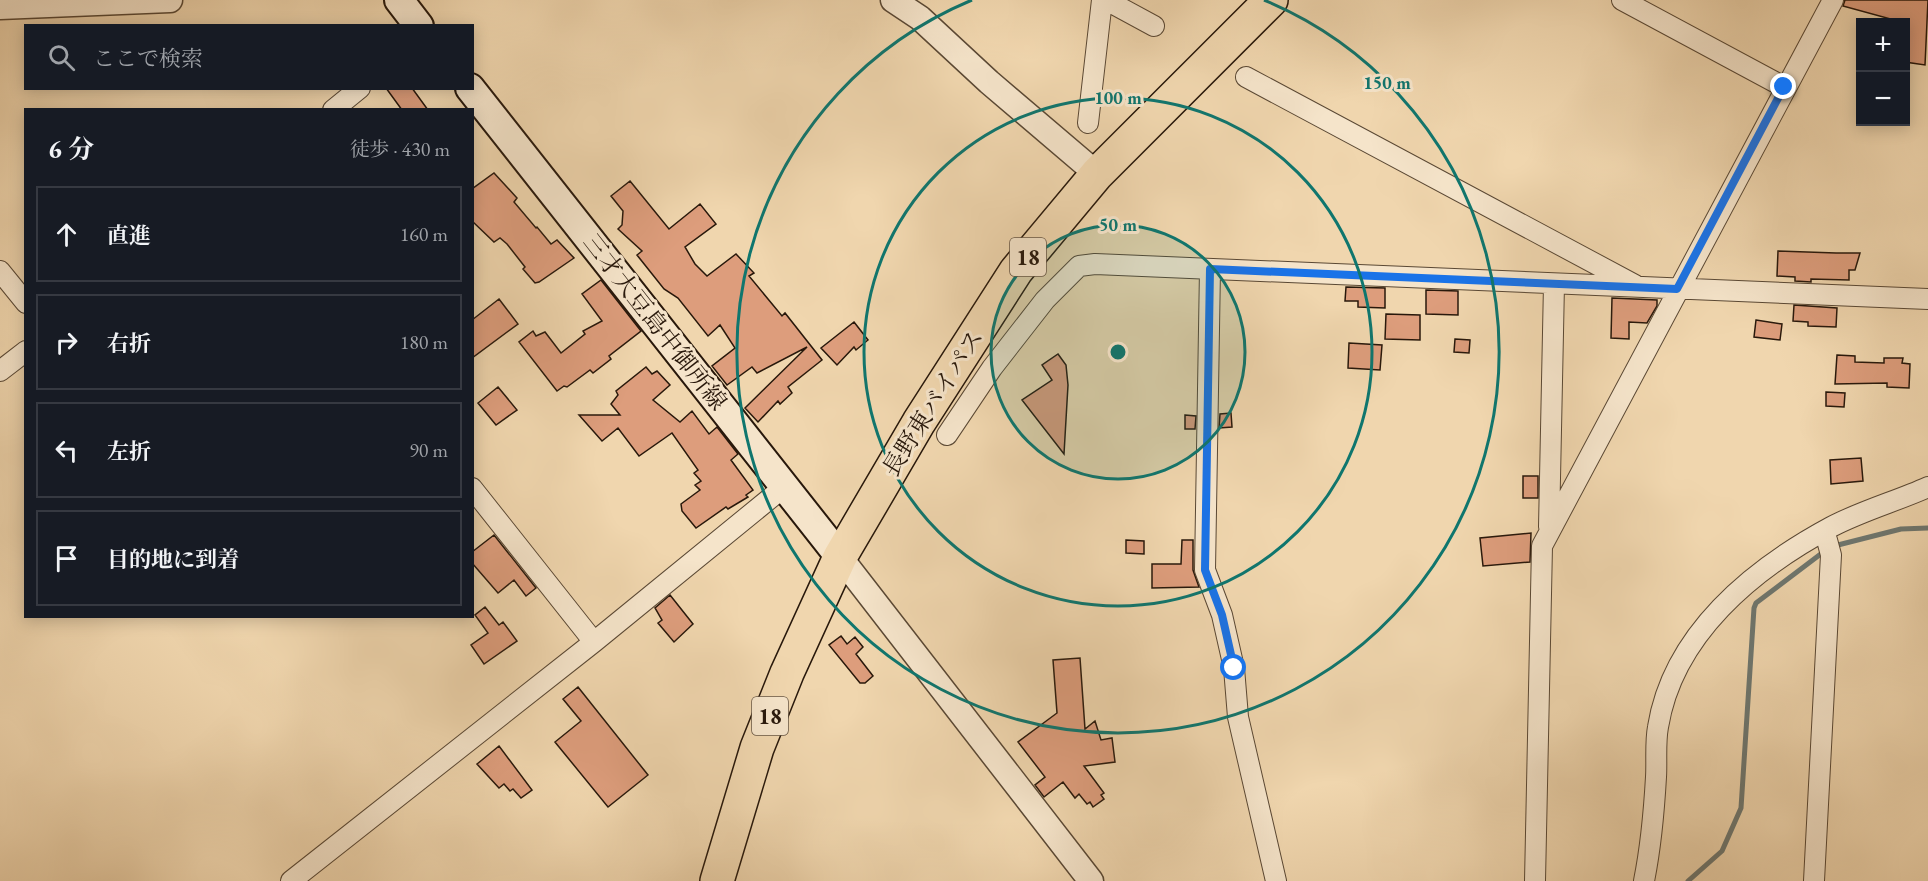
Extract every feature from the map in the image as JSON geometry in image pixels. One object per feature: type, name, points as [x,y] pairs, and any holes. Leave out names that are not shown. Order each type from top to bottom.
[{"type":"highway","name":"長野東バイパス","points":[[717,881],[757,748],[787,673],[840,557],[919,422],[1016,271],[1096,174],[1271,0]]},
{"type":"main road","points":[[399,0],[417,24]]},
{"type":"main road","name":"三才大豆島中御所線","points":[[472,90],[840,557]]},
{"type":"street","points":[[0,7],[51,3],[170,0]]},
{"type":"street","points":[[893,0],[920,18],[989,82],[1096,174]]},
{"type":"street","points":[[1088,123],[1102,0]]},
{"type":"street","points":[[1106,0],[1154,26]]},
{"type":"street","points":[[1622,0],[1784,87]]},
{"type":"street","points":[[1535,881],[1542,546],[1784,87],[1833,0]]},
{"type":"street","points":[[1246,77],[1640,287]]},
{"type":"street","points":[[335,108],[358,90]]},
{"type":"street","points":[[947,435],[992,368],[1045,300],[1079,266],[1095,264],[1928,299]]},
{"type":"street","points":[[1210,269],[1205,570],[1222,615],[1234,668],[1238,717],[1276,881]]},
{"type":"street","points":[[0,271],[24,301]]},
{"type":"street","points":[[1549,532],[1554,284]]},
{"type":"street","points":[[0,371],[24,353]]},
{"type":"street","points":[[291,881],[594,642],[784,487]]},
{"type":"street","points":[[1644,881],[1653,836],[1658,726],[1673,677],[1690,644],[1722,606],[1774,561],[1826,543],[1928,487]]},
{"type":"street","points":[[474,491],[594,642]]},
{"type":"street","points":[[1814,881],[1826,543]]},
{"type":"street","points":[[840,557],[1091,881]]},
{"type":"building","points":[[1845,0],[1928,0],[1925,65],[1910,63],[1910,18],[1887,18],[1843,6]]},
{"type":"building","points":[[387,90],[413,90],[427,108],[401,108]]},
{"type":"building","points":[[494,173],[517,198],[514,202],[551,244],[557,240],[574,258],[535,283],[507,244],[500,238],[494,242],[474,223],[474,188]]},
{"type":"building","points":[[630,181],[669,229],[700,204],[716,224],[685,247],[695,264],[707,276],[736,254],[754,273],[749,276],[782,316],[785,313],[822,360],[788,387],[792,393],[780,404],[778,401],[758,422],[745,408],[807,347],[757,373],[752,367],[727,385],[712,366],[735,348],[720,325],[708,336],[678,298],[664,289],[637,255],[642,251],[618,229],[622,225],[623,211],[611,196]]},
{"type":"building","points":[[1778,251],[1860,253],[1855,270],[1849,270],[1849,280],[1811,279],[1811,282],[1795,281],[1795,277],[1777,276]]},
{"type":"building","points":[[601,280],[641,331],[609,356],[611,359],[593,373],[590,370],[567,387],[564,386],[557,391],[519,342],[533,331],[536,336],[545,332],[561,353],[585,334],[583,331],[602,321],[582,294]]},
{"type":"building","points":[[1346,287],[1385,288],[1385,308],[1358,307],[1358,301],[1345,301]]},
{"type":"building","points":[[1426,290],[1458,291],[1458,315],[1426,314]]},
{"type":"building","points":[[1612,298],[1657,300],[1657,306],[1647,323],[1629,322],[1629,339],[1611,338]]},
{"type":"building","points":[[499,299],[518,324],[474,357],[474,318]]},
{"type":"building","points":[[1794,305],[1837,308],[1836,327],[1808,326],[1808,322],[1793,321]]},
{"type":"building","points":[[1386,314],[1420,315],[1420,340],[1385,339]]},
{"type":"building","points":[[1756,320],[1782,324],[1780,340],[1754,337]]},
{"type":"building","points":[[854,322],[868,340],[856,350],[854,347],[837,365],[821,348]]},
{"type":"building","points":[[1455,339],[1470,340],[1469,353],[1454,352]]},
{"type":"building","points":[[1349,343],[1382,345],[1380,370],[1348,368]]},
{"type":"building","points":[[1058,354],[1066,365],[1068,385],[1064,454],[1022,400],[1052,380],[1042,365]]},
{"type":"building","points":[[1837,355],[1855,356],[1855,362],[1884,363],[1884,358],[1903,358],[1902,363],[1910,364],[1909,388],[1887,387],[1887,383],[1835,384]]},
{"type":"building","points":[[646,367],[652,374],[657,371],[670,385],[653,400],[680,422],[692,411],[709,434],[717,427],[738,454],[731,460],[753,490],[746,495],[748,497],[728,509],[726,507],[696,528],[682,511],[681,504],[700,490],[695,485],[701,481],[694,473],[698,470],[672,433],[639,456],[618,428],[602,441],[579,415],[620,415],[611,404],[618,395],[616,391]]},
{"type":"building","points":[[498,387],[517,410],[496,425],[478,403]]},
{"type":"building","points":[[1826,392],[1845,393],[1844,407],[1826,406]]},
{"type":"building","points":[[1231,413],[1232,427],[1219,428],[1220,414]]},
{"type":"building","points":[[1185,415],[1196,416],[1195,429],[1185,429]]},
{"type":"building","points":[[1861,458],[1863,481],[1831,484],[1830,460]]},
{"type":"building","points":[[1523,476],[1538,476],[1538,498],[1523,498]]},
{"type":"building","points":[[1531,533],[1530,562],[1483,566],[1480,538]]},
{"type":"building","points":[[494,535],[536,588],[526,596],[514,580],[498,593],[474,565],[474,550]]},
{"type":"building","points":[[1126,540],[1144,541],[1144,554],[1126,553]]},
{"type":"building","points":[[1182,540],[1193,540],[1193,570],[1199,587],[1152,588],[1152,564],[1181,564]]},
{"type":"building","points":[[670,595],[693,624],[674,642],[658,623],[662,620],[655,608]]},
{"type":"building","points":[[485,607],[499,625],[503,622],[517,641],[484,664],[471,645],[488,633],[475,615]]},
{"type":"building","points":[[841,636],[847,644],[855,637],[863,647],[856,654],[873,676],[865,683],[860,683],[829,645]]},
{"type":"building","points":[[1080,658],[1085,729],[1095,721],[1101,740],[1112,738],[1115,762],[1084,766],[1104,793],[1101,795],[1104,799],[1093,807],[1090,802],[1087,804],[1079,794],[1075,798],[1063,782],[1044,797],[1035,785],[1045,777],[1018,742],[1057,713],[1053,660]]},
{"type":"building","points":[[578,687],[648,775],[608,807],[555,742],[581,721],[563,699]]},
{"type":"building","points":[[499,746],[532,790],[521,798],[513,789],[510,791],[504,784],[499,788],[477,764]]},
{"type":"waterway","points":[[1834,546],[1901,529],[1928,528]]},
{"type":"waterway","points":[[1688,881],[1722,851],[1741,808],[1756,603],[1826,550]]},
{"type":"route","points":[[1234,668],[1222,615],[1205,570],[1210,269],[1677,289],[1784,87]]}]
